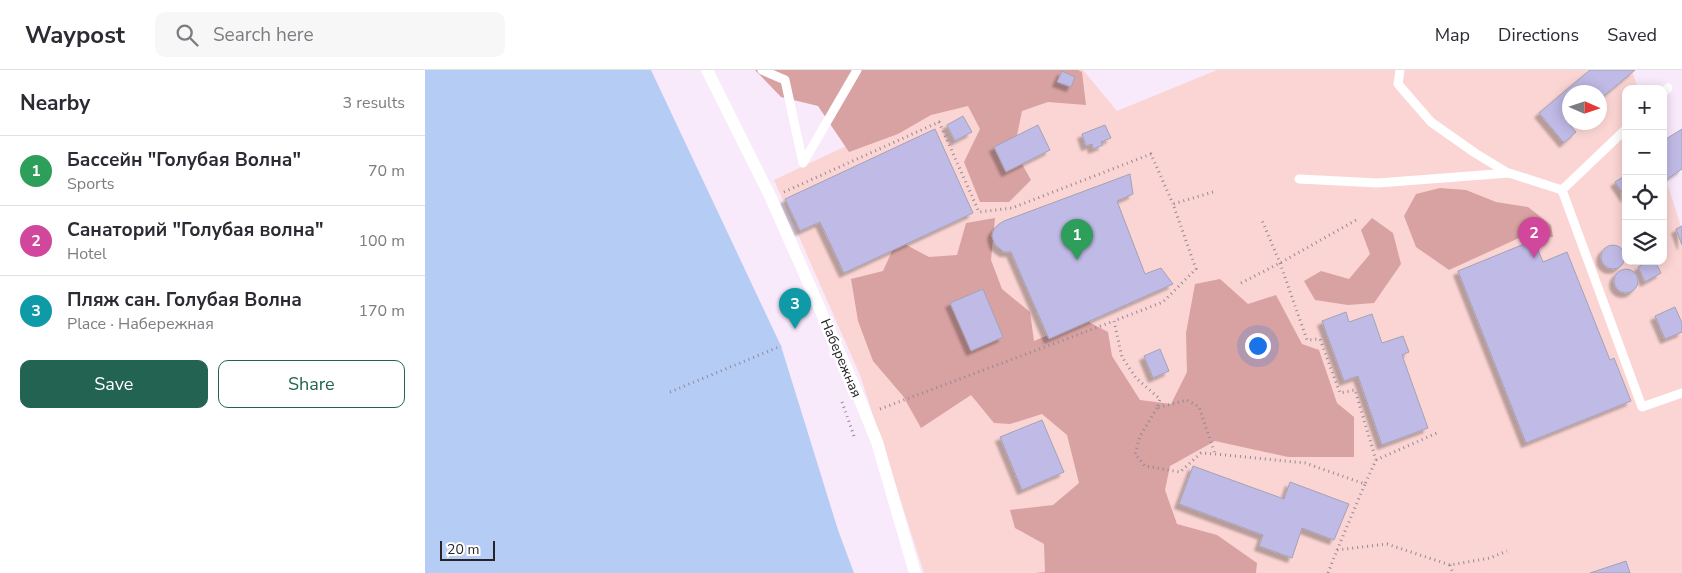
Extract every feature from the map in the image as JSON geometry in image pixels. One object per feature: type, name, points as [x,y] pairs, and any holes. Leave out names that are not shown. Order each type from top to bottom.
[{"type":"street","name":"Набережная","points":[[707,70],[771,198],[877,442],[915,573]]},
{"type":"lane","points":[[762,70],[785,80],[803,163],[857,70]]},
{"type":"lane","points":[[1400,70],[1398,84],[1431,122],[1475,153],[1509,173],[1562,190]]},
{"type":"lane","points":[[1562,190],[1625,130]]},
{"type":"lane","points":[[1299,179],[1378,183],[1509,173]]},
{"type":"lane","points":[[1562,190],[1642,406],[1682,393]]},
{"type":"path","points":[[771,198],[939,122],[979,212],[1012,208],[1151,154],[1173,204],[1196,269],[1163,302],[865,414]]},
{"type":"path","points":[[1173,204],[1213,192]]},
{"type":"path","points":[[1261,218],[1280,263],[1307,340],[1320,339],[1341,393],[1355,390],[1376,460],[1329,573]]},
{"type":"path","points":[[1241,283],[1358,219]]},
{"type":"path","points":[[1114,322],[1122,358],[1136,378],[1160,399],[1157,408],[1140,436],[1135,454],[1145,466],[1180,472],[1201,453],[1215,454],[1305,463],[1365,484]]},
{"type":"path","points":[[670,392],[781,346]]},
{"type":"path","points":[[841,399],[854,436]]},
{"type":"path","points":[[1157,408],[1187,400],[1199,407],[1215,454]]},
{"type":"path","points":[[1376,460],[1439,432]]},
{"type":"path","points":[[1337,550],[1387,544],[1450,565],[1490,558],[1507,551]]},
{"type":"path","points":[[1450,565],[1453,573]]},
{"type":"shaded area","points":[[755,70],[1078,70],[1082,72],[1086,105],[1048,102],[1022,111],[1014,150],[1031,180],[1009,202],[980,202],[964,162],[980,129],[968,106],[931,115],[898,134],[849,152],[818,106],[781,97]]},
{"type":"shaded area","points":[[1007,70],[1083,70],[1117,111],[1217,70],[1632,70],[1637,85],[1622,85],[1622,265],[1667,265],[1667,183],[1682,230],[1682,573],[924,573],[860,375],[774,180]]},
{"type":"shaded area","points":[[1440,188],[1466,190],[1496,202],[1528,207],[1551,225],[1553,237],[1519,238],[1449,270],[1416,247],[1404,216],[1416,194]]},
{"type":"shaded area","points":[[995,218],[991,260],[1002,289],[1030,312],[1034,341],[1085,320],[1108,332],[1112,356],[1140,400],[1171,404],[1187,372],[1186,333],[1195,284],[1220,279],[1248,304],[1276,295],[1302,344],[1319,350],[1337,403],[1354,417],[1354,457],[1288,457],[1215,441],[1170,466],[1165,490],[1177,524],[1217,535],[1257,563],[1256,573],[1035,573],[1045,572],[1044,544],[1015,528],[1010,510],[1053,505],[1079,483],[1067,435],[1042,414],[1010,424],[994,423],[971,395],[921,428],[903,396],[873,361],[858,321],[851,279],[883,271],[897,240],[929,257],[957,255],[966,223]]},
{"type":"shaded area","points":[[1372,218],[1393,233],[1401,264],[1374,303],[1348,305],[1315,300],[1304,281],[1321,271],[1349,279],[1370,254],[1361,230]]},
{"type":"water","points":[[425,70],[651,70],[781,346],[838,530],[854,573],[425,573]]},
{"type":"building","points":[[1590,70],[1635,70],[1607,93],[1607,85],[1572,85]]},
{"type":"building","points":[[1062,71],[1075,77],[1071,87],[1057,82]]},
{"type":"building","points":[[1562,94],[1562,130],[1574,130],[1576,132],[1564,143],[1539,113]]},
{"type":"building","points":[[963,116],[972,132],[955,141],[947,125]]},
{"type":"building","points":[[1038,125],[1050,150],[1006,172],[994,147]]},
{"type":"building","points":[[1105,125],[1111,138],[1101,142],[1103,145],[1093,149],[1092,144],[1086,146],[1082,134]]},
{"type":"building","points":[[935,129],[973,213],[844,273],[820,222],[800,231],[785,199]]},
{"type":"building","points":[[1682,129],[1682,169],[1667,179],[1667,175],[1667,138]]},
{"type":"building","points":[[1130,174],[1133,194],[1117,201],[1145,274],[1161,268],[1173,284],[1049,339],[1011,252],[1004,252],[995,245],[992,236],[993,231],[1004,221]]},
{"type":"building","points":[[1622,178],[1622,192],[1615,182]]},
{"type":"building","points":[[1682,226],[1682,245],[1676,229]]},
{"type":"building","points":[[1534,240],[1543,262],[1567,252],[1610,360],[1614,358],[1631,401],[1526,443],[1458,271]]},
{"type":"building","points":[[1613,245],[1622,248],[1622,266],[1613,269],[1604,266],[1601,257],[1604,248]]},
{"type":"building","points":[[1642,265],[1657,265],[1661,273],[1645,282],[1638,267]]},
{"type":"building","points":[[1626,269],[1631,270],[1637,276],[1637,286],[1631,292],[1626,293],[1621,292],[1615,286],[1614,281],[1615,276],[1621,270]]},
{"type":"building","points":[[983,289],[1003,337],[971,351],[950,303]]},
{"type":"building","points":[[1675,307],[1682,323],[1682,332],[1665,339],[1655,316]]},
{"type":"building","points":[[1346,312],[1349,322],[1372,314],[1382,343],[1403,336],[1409,352],[1402,355],[1428,428],[1382,445],[1358,376],[1344,381],[1322,321]]},
{"type":"building","points":[[1160,349],[1169,371],[1153,378],[1144,356]]},
{"type":"building","points":[[1042,420],[1064,472],[1022,490],[1000,437]]},
{"type":"building","points":[[1193,466],[1284,499],[1290,482],[1349,504],[1334,540],[1302,528],[1292,558],[1259,546],[1263,535],[1179,504]]},
{"type":"building","points":[[1626,561],[1630,573],[1590,573]]},
{"type":"place","name":"Санаторий \"Голубая волна\"","points":[[1534,258]]},
{"type":"place","name":"Бассейн \"Голубая Волна\"","points":[[1077,260]]},
{"type":"place","name":"Пляж сан. Голубая Волна","points":[[795,329]]}]
